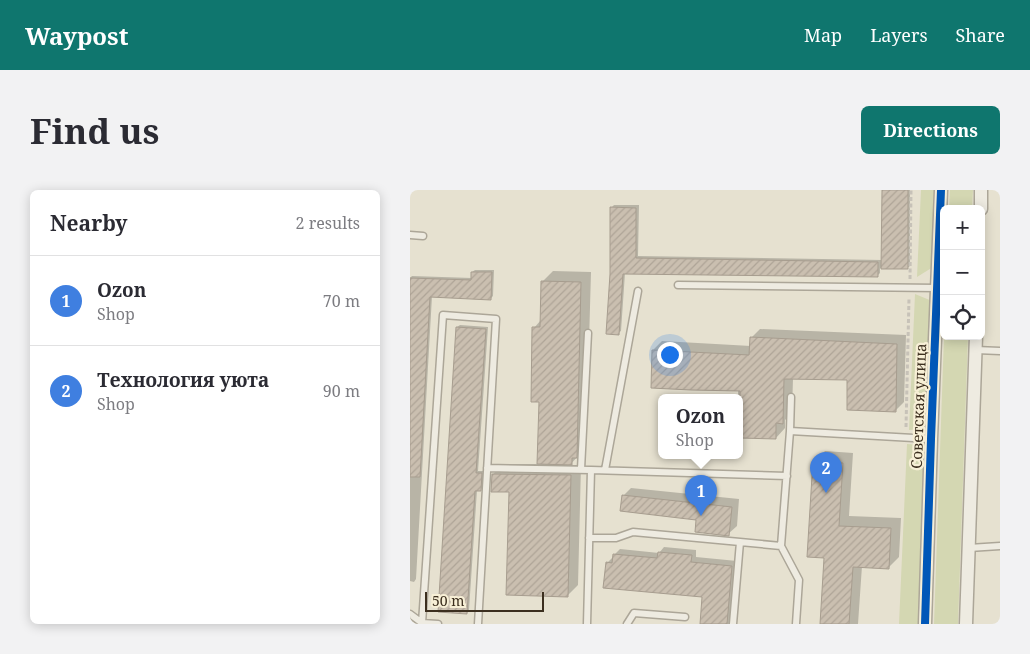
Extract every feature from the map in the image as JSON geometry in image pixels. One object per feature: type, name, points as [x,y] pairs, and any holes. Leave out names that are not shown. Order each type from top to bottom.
[{"type":"street","name":"Советская улица","points":[[925,624],[941,190]]},
{"type":"street","points":[[981,205],[982,190]]},
{"type":"street","points":[[966,624],[976,340]]},
{"type":"lane","points":[[410,235],[423,236]]},
{"type":"lane","points":[[678,285],[938,288]]},
{"type":"lane","points":[[605,470],[638,291]]},
{"type":"lane","points":[[422,623],[443,315],[496,319],[478,624]]},
{"type":"lane","points":[[581,469],[588,334]]},
{"type":"lane","points":[[976,350],[1000,351]]},
{"type":"lane","points":[[792,397],[781,546],[799,580],[796,624]]},
{"type":"lane","points":[[790,431],[931,439]]},
{"type":"lane","points":[[487,468],[581,469],[786,476]]},
{"type":"lane","points":[[587,624],[591,470]]},
{"type":"lane","points":[[589,538],[616,538],[633,532],[781,546]]},
{"type":"lane","points":[[733,624],[740,542]]},
{"type":"lane","points":[[969,548],[1000,546]]},
{"type":"lane","points":[[627,624],[634,613],[685,617]]},
{"type":"lane","points":[[410,614],[422,623],[438,624]]},
{"type":"path","points":[[906,437],[911,190]]},
{"type":"green space","points":[[921,190],[936,190],[933,267],[917,277]]},
{"type":"green space","points":[[950,190],[973,190],[972,205],[949,205]]},
{"type":"green space","points":[[915,294],[932,301],[927,429],[909,430]]},
{"type":"green space","points":[[944,340],[968,340],[958,624],[934,624]]},
{"type":"green space","points":[[907,444],[918,447],[926,455],[920,624],[899,624]]},
{"type":"building","points":[[882,190],[908,190],[908,269],[881,269]]},
{"type":"building","points":[[610,207],[636,208],[636,258],[878,262],[878,277],[623,274],[619,335],[606,334],[610,274]]},
{"type":"building","points":[[471,272],[492,272],[491,300],[430,297],[420,477],[410,477],[410,278],[471,280]]},
{"type":"building","points":[[541,281],[581,282],[577,458],[572,458],[572,465],[537,464],[539,402],[531,402],[532,327],[540,327]]},
{"type":"building","points":[[456,327],[486,329],[476,473],[482,473],[481,491],[475,491],[467,614],[438,612]]},
{"type":"building","points":[[750,337],[897,344],[896,412],[847,410],[847,380],[784,379],[783,424],[776,423],[776,439],[743,438],[743,394],[740,394],[740,391],[651,388],[652,350],[749,355]]},
{"type":"building","points":[[813,460],[843,463],[839,526],[891,528],[889,569],[853,567],[849,624],[820,624],[824,558],[807,557]]},
{"type":"building","points":[[492,474],[571,475],[568,597],[506,595],[509,492],[491,492]]},
{"type":"building","points":[[622,495],[732,507],[729,536],[695,532],[696,520],[620,511]]},
{"type":"building","points":[[658,552],[692,555],[691,562],[732,566],[727,624],[700,624],[702,597],[603,588],[606,562],[612,563],[613,554],[657,558]]},
{"type":"cycle path","points":[[925,624],[941,190]]},
{"type":"place","name":"Технология уюта","points":[[826,493]]},
{"type":"place","name":"Ozon","points":[[701,516]]}]
